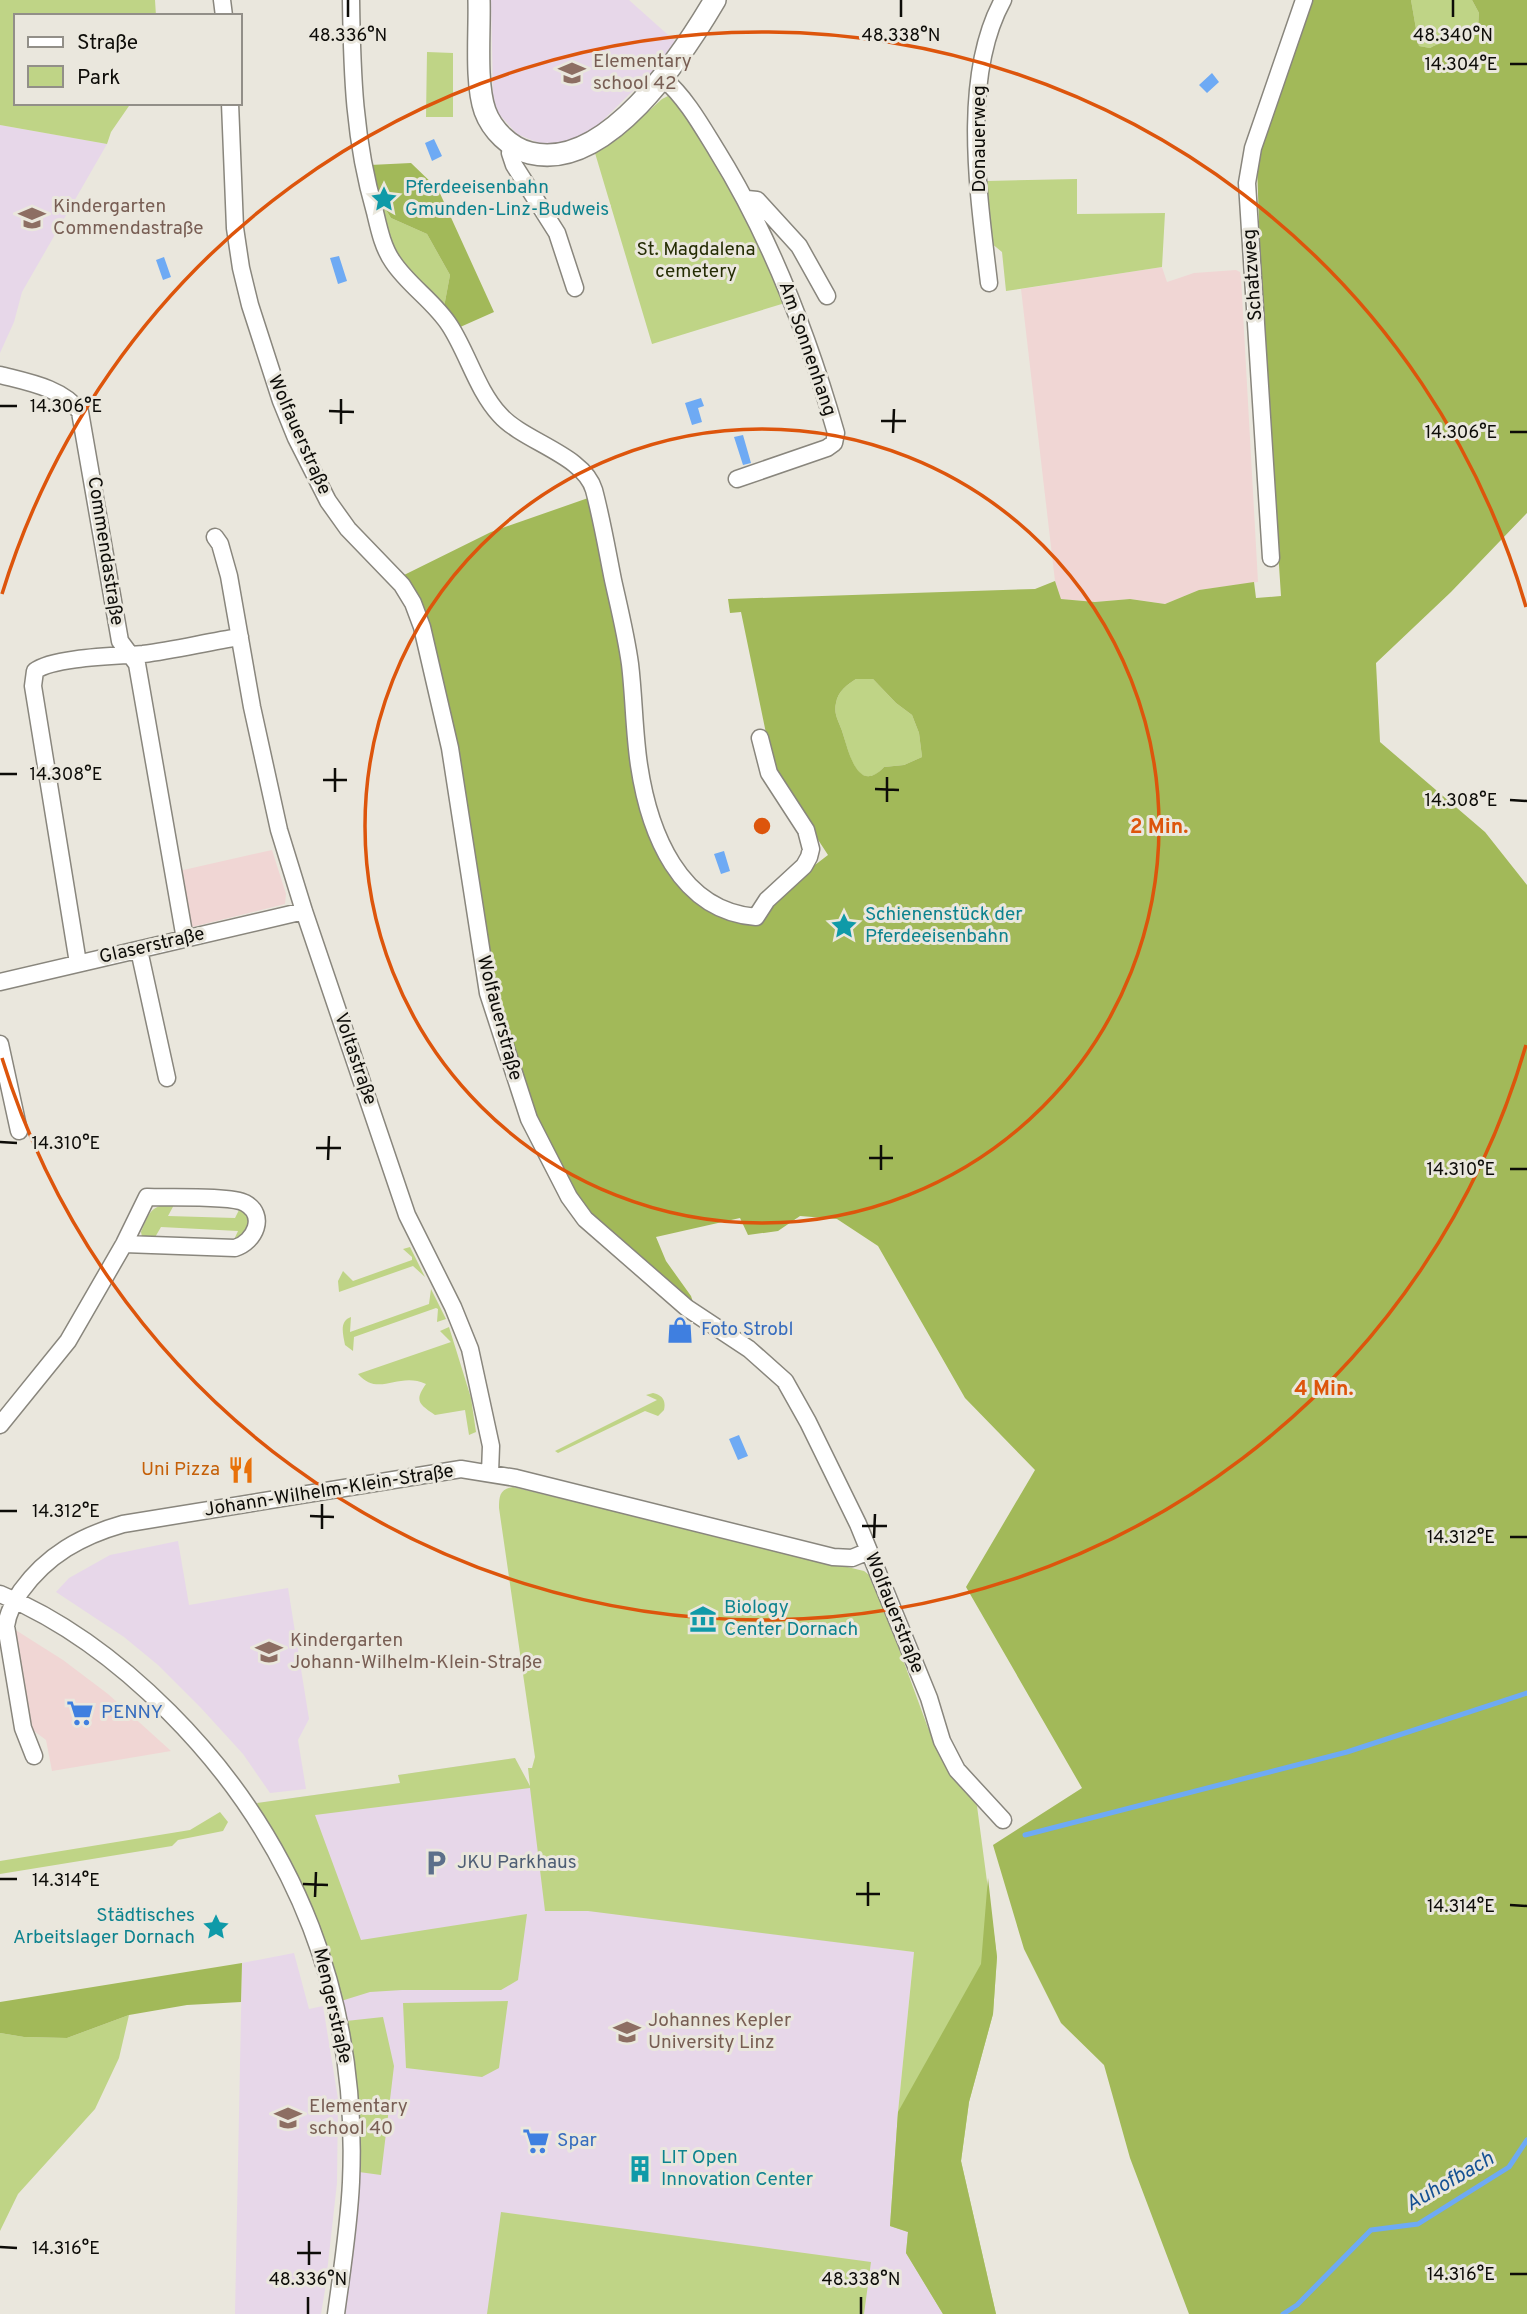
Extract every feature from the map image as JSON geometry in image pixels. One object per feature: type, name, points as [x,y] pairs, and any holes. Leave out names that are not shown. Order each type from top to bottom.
[{"type":"street","points":[[351,0],[352,78],[360,155],[385,247],[406,278],[448,322],[488,400],[499,415],[528,438],[570,461],[589,478],[593,486],[627,648],[638,763],[652,821],[671,862],[688,887],[730,914],[756,917],[767,901],[804,866],[810,857],[811,849],[806,830],[769,773],[760,738]]},
{"type":"street","points":[[479,0],[481,96],[485,112],[492,125],[514,146],[527,153],[542,156],[565,155],[577,151],[592,143],[618,122],[663,78],[682,54],[715,0]]},
{"type":"street","name":"Donauerweg","points":[[989,283],[977,163],[980,76],[990,24],[1003,0]]},
{"type":"street","name":"Schatzweg","points":[[1271,558],[1247,183],[1253,148],[1304,0]]},
{"type":"street","name":"Am Sonnenhang","points":[[663,78],[693,111],[747,199],[786,288],[836,433],[834,443],[827,449],[737,479]]},
{"type":"street","name":"Wolfauerstraße","points":[[230,105],[235,228],[250,305],[281,401],[296,438],[328,500],[348,529],[402,585],[413,603],[422,627],[450,748],[488,993],[530,1119],[569,1197],[586,1219],[687,1308],[749,1349],[785,1381],[808,1422],[869,1551],[929,1698],[942,1741],[957,1770],[1003,1820]]},
{"type":"street","points":[[514,146],[510,158],[557,233],[575,288]]},
{"type":"street","name":"Am Sonnenhang","points":[[747,199],[757,200],[799,246],[827,296]]},
{"type":"street","name":"Commendastraße","points":[[0,375],[37,385],[66,397],[80,412],[120,641],[137,664],[185,939]]},
{"type":"street","name":"Voltastraße","points":[[215,537],[225,557],[276,817],[304,911],[407,1215],[453,1307],[470,1349],[491,1446],[491,1473]]},
{"type":"street","points":[[78,963],[33,686],[35,671],[48,665],[240,637]]},
{"type":"street","name":"Glaserstraße","points":[[0,982],[304,911]]},
{"type":"street","points":[[139,950],[167,1078]]},
{"type":"street","points":[[0,1045],[19,1131]]},
{"type":"street","points":[[0,1425],[68,1341],[124,1244],[147,1197],[237,1200],[250,1207],[257,1221],[254,1236],[249,1242],[235,1248],[124,1244]]},
{"type":"street","name":"Johann-Wilhelm-Klein-Straße","points":[[34,1756],[23,1728],[6,1626],[8,1597],[54,1556],[98,1531],[123,1524],[461,1469],[491,1473],[833,1557],[852,1558],[869,1551]]},
{"type":"street","name":"Mengerstraße","points":[[8,1597],[83,1641],[135,1680],[196,1740],[244,1799],[305,1908],[320,1948],[342,2041],[350,2113],[351,2182],[336,2314]]},
{"type":"shaded area","name":"Elementary school 42","points":[[491,0],[629,0],[676,42],[651,73],[596,127],[574,141],[561,145],[544,145],[517,134],[497,112],[493,95]]},
{"type":"shaded area","name":"Kindergarten Commendastraße","points":[[0,125],[107,144],[22,292],[14,322],[0,353]]},
{"type":"shaded area","points":[[1162,267],[1167,282],[1194,273],[1240,272],[1258,582],[1199,590],[1165,604],[1130,599],[1095,602],[1061,599],[1055,581],[1021,289]]},
{"type":"shaded area","points":[[272,850],[286,894],[285,904],[188,928],[179,871]]},
{"type":"shaded area","points":[[178,1541],[189,1605],[288,1588],[309,1719],[298,1740],[306,1789],[270,1793],[243,1754],[158,1665],[124,1637],[56,1592],[69,1578],[110,1555]]},
{"type":"shaded area","points":[[14,1629],[63,1660],[108,1694],[171,1751],[52,1771],[46,1740],[30,1728]]},
{"type":"shaded area","name":"Johannes Kepler University Linz","points":[[515,1758],[596,1910],[914,1952],[890,2226],[908,2232],[906,2253],[943,2314],[344,2314],[355,2231],[360,2160],[358,2102],[351,2042],[328,1945],[319,1935],[257,1803],[400,1783],[398,1775]]},
{"type":"shaded area","name":"Elementary school 40","points":[[294,1953],[309,2009],[323,2006],[338,2099],[337,2183],[325,2290],[321,2314],[235,2314],[242,1963]]},
{"type":"green space","points":[[0,0],[155,0],[156,14],[14,14],[14,105],[130,105],[111,132],[107,144],[0,125]]},
{"type":"green space","points":[[1312,0],[1411,0],[1419,46],[1430,48],[1465,35],[1478,27],[1479,13],[1472,0],[1527,0],[1527,513],[1451,592],[1376,663],[1380,742],[1485,832],[1527,885],[1527,2314],[1189,2314],[1130,2158],[1104,2065],[1061,2023],[1024,1949],[993,1845],[1082,1788],[966,1587],[1035,1470],[965,1398],[878,1246],[837,1219],[800,1216],[778,1231],[748,1235],[740,1218],[656,1237],[666,1261],[691,1296],[694,1305],[587,1213],[533,1114],[498,1009],[477,899],[402,576],[491,532],[591,497],[606,566],[631,712],[671,870],[737,919],[762,923],[782,893],[828,855],[774,772],[741,612],[730,613],[728,599],[1035,589],[1055,581],[1061,599],[1095,602],[1130,599],[1165,604],[1199,590],[1254,582],[1256,598],[1281,596],[1262,306],[1257,166],[1261,146]],"holes":[[[856,679],[873,679],[912,715],[919,733],[922,757],[904,765],[884,767],[867,776],[861,774],[852,760],[835,707],[839,695],[849,684]]]},
{"type":"green space","points":[[1411,0],[1472,0],[1479,13],[1478,27],[1465,35],[1430,48],[1419,46]]},
{"type":"green space","points":[[427,52],[453,53],[453,117],[426,117]]},
{"type":"green space","name":"St. Magdalena cemetery","points":[[668,96],[682,108],[735,191],[785,303],[652,344],[595,153],[618,139]]},
{"type":"green space","points":[[411,163],[438,189],[494,312],[458,328],[444,307],[450,275],[427,234],[391,218],[375,192],[370,165]]},
{"type":"green space","points":[[1077,179],[1077,214],[1165,213],[1162,267],[1006,291],[1002,252],[991,243],[987,181]]},
{"type":"green space","points":[[375,192],[391,218],[427,234],[450,275],[444,307],[400,263],[387,237]]},
{"type":"green space","points":[[856,679],[873,679],[912,715],[919,733],[922,757],[904,765],[884,767],[875,774],[861,774],[848,751],[835,711],[841,692]]},
{"type":"green space","points":[[175,1203],[168,1216],[235,1218],[242,1204],[249,1210],[250,1232],[232,1244],[238,1231],[161,1227],[154,1239],[142,1237],[141,1232],[152,1211]]},
{"type":"green space","points":[[410,1247],[425,1277],[413,1266],[339,1292],[338,1281],[343,1271],[353,1281],[412,1260],[403,1249]]},
{"type":"green space","points":[[431,1289],[446,1319],[437,1322],[436,1308],[354,1337],[353,1351],[345,1345],[343,1328],[347,1319],[351,1317],[350,1332],[429,1304]]},
{"type":"green space","points":[[449,1327],[471,1398],[476,1432],[469,1435],[465,1410],[435,1415],[422,1405],[419,1398],[426,1384],[407,1380],[374,1384],[358,1374],[451,1342],[440,1331]]},
{"type":"green space","points":[[653,1393],[664,1401],[664,1410],[658,1416],[645,1411],[558,1453],[555,1451],[657,1400],[646,1395]]},
{"type":"green space","points":[[513,1487],[864,1571],[873,1578],[928,1728],[932,1735],[942,1741],[939,1749],[977,1806],[997,1957],[993,2014],[969,2102],[961,2161],[996,2314],[943,2314],[906,2253],[908,2232],[890,2226],[914,1952],[588,1911],[545,1911],[530,1788],[315,1815],[361,1940],[527,1914],[518,1980],[501,1990],[370,1992],[341,2001],[327,1945],[319,1935],[264,1824],[257,1803],[400,1783],[398,1775],[515,1758],[530,1786],[528,1768],[532,1768],[535,1757],[499,1508],[501,1494],[505,1489]]},
{"type":"green space","points":[[220,1812],[228,1822],[223,1831],[178,1840],[172,1846],[0,1874],[0,1861],[190,1830]]},
{"type":"green space","points":[[988,1878],[997,1957],[993,2014],[969,2102],[961,2161],[996,2314],[943,2314],[906,2253],[908,2232],[890,2226],[898,2112],[981,1964]]},
{"type":"green space","points":[[242,1963],[241,2002],[187,2005],[129,2015],[67,2038],[24,2037],[0,2033],[0,2002]]},
{"type":"green space","points":[[508,2001],[499,2068],[482,2077],[406,2068],[403,2003]]},
{"type":"green space","points":[[129,2015],[119,2058],[95,2109],[18,2194],[0,2231],[0,2033],[24,2037],[67,2038]]},
{"type":"green space","points":[[383,2017],[394,2066],[381,2175],[359,2172],[358,2096],[346,2021]]},
{"type":"green space","points":[[501,2212],[871,2262],[864,2314],[487,2314]]},
{"type":"water","points":[[1212,73],[1219,82],[1207,93],[1199,85]]},
{"type":"water","points":[[434,139],[442,156],[432,161],[425,143]]},
{"type":"water","points":[[339,256],[347,281],[338,284],[330,258]]},
{"type":"water","points":[[164,257],[171,277],[163,280],[156,260]]},
{"type":"water","points":[[701,398],[704,406],[698,408],[702,422],[692,425],[685,403]]},
{"type":"water","points":[[743,435],[751,463],[743,465],[734,437]]},
{"type":"water","points":[[724,851],[730,871],[721,874],[714,854]]},
{"type":"water","points":[[739,1435],[748,1456],[738,1460],[729,1439]]},
{"type":"waterway","points":[[1025,1835],[1347,1752],[1527,1693]]},
{"type":"waterway","name":"Auhofbach","points":[[1283,2314],[1297,2305],[1371,2230],[1418,2224],[1509,2167],[1527,2140]]},
{"type":"place","name":"Elementary school 42","points":[[572,73]]},
{"type":"place","name":"Pferdeeisenbahn Gmunden-Linz-Budweis","points":[[384,199]]},
{"type":"place","name":"Kindergarten Commendastraße","points":[[32,218]]},
{"type":"place","name":"Schienenstück der Pferdeeisenbahn","points":[[844,926]]},
{"type":"place","name":"Foto Strobl","points":[[680,1330]]},
{"type":"place","name":"Uni Pizza","points":[[241,1470]]},
{"type":"place","name":"Biology Center Dornach","points":[[703,1619]]},
{"type":"place","name":"Kindergarten Johann-Wilhelm-Klein-Straße","points":[[269,1652]]},
{"type":"place","name":"PENNY","points":[[80,1713]]},
{"type":"place","name":"JKU Parkhaus","points":[[436,1863]]},
{"type":"place","name":"Städtisches Arbeitslager Dornach","points":[[216,1927]]},
{"type":"place","name":"Johannes Kepler University Linz","points":[[627,2032]]},
{"type":"place","name":"Elementary school 40","points":[[288,2118]]},
{"type":"place","name":"Spar","points":[[536,2141]]},
{"type":"place","name":"LIT Open Innovation Center","points":[[640,2169]]}]
